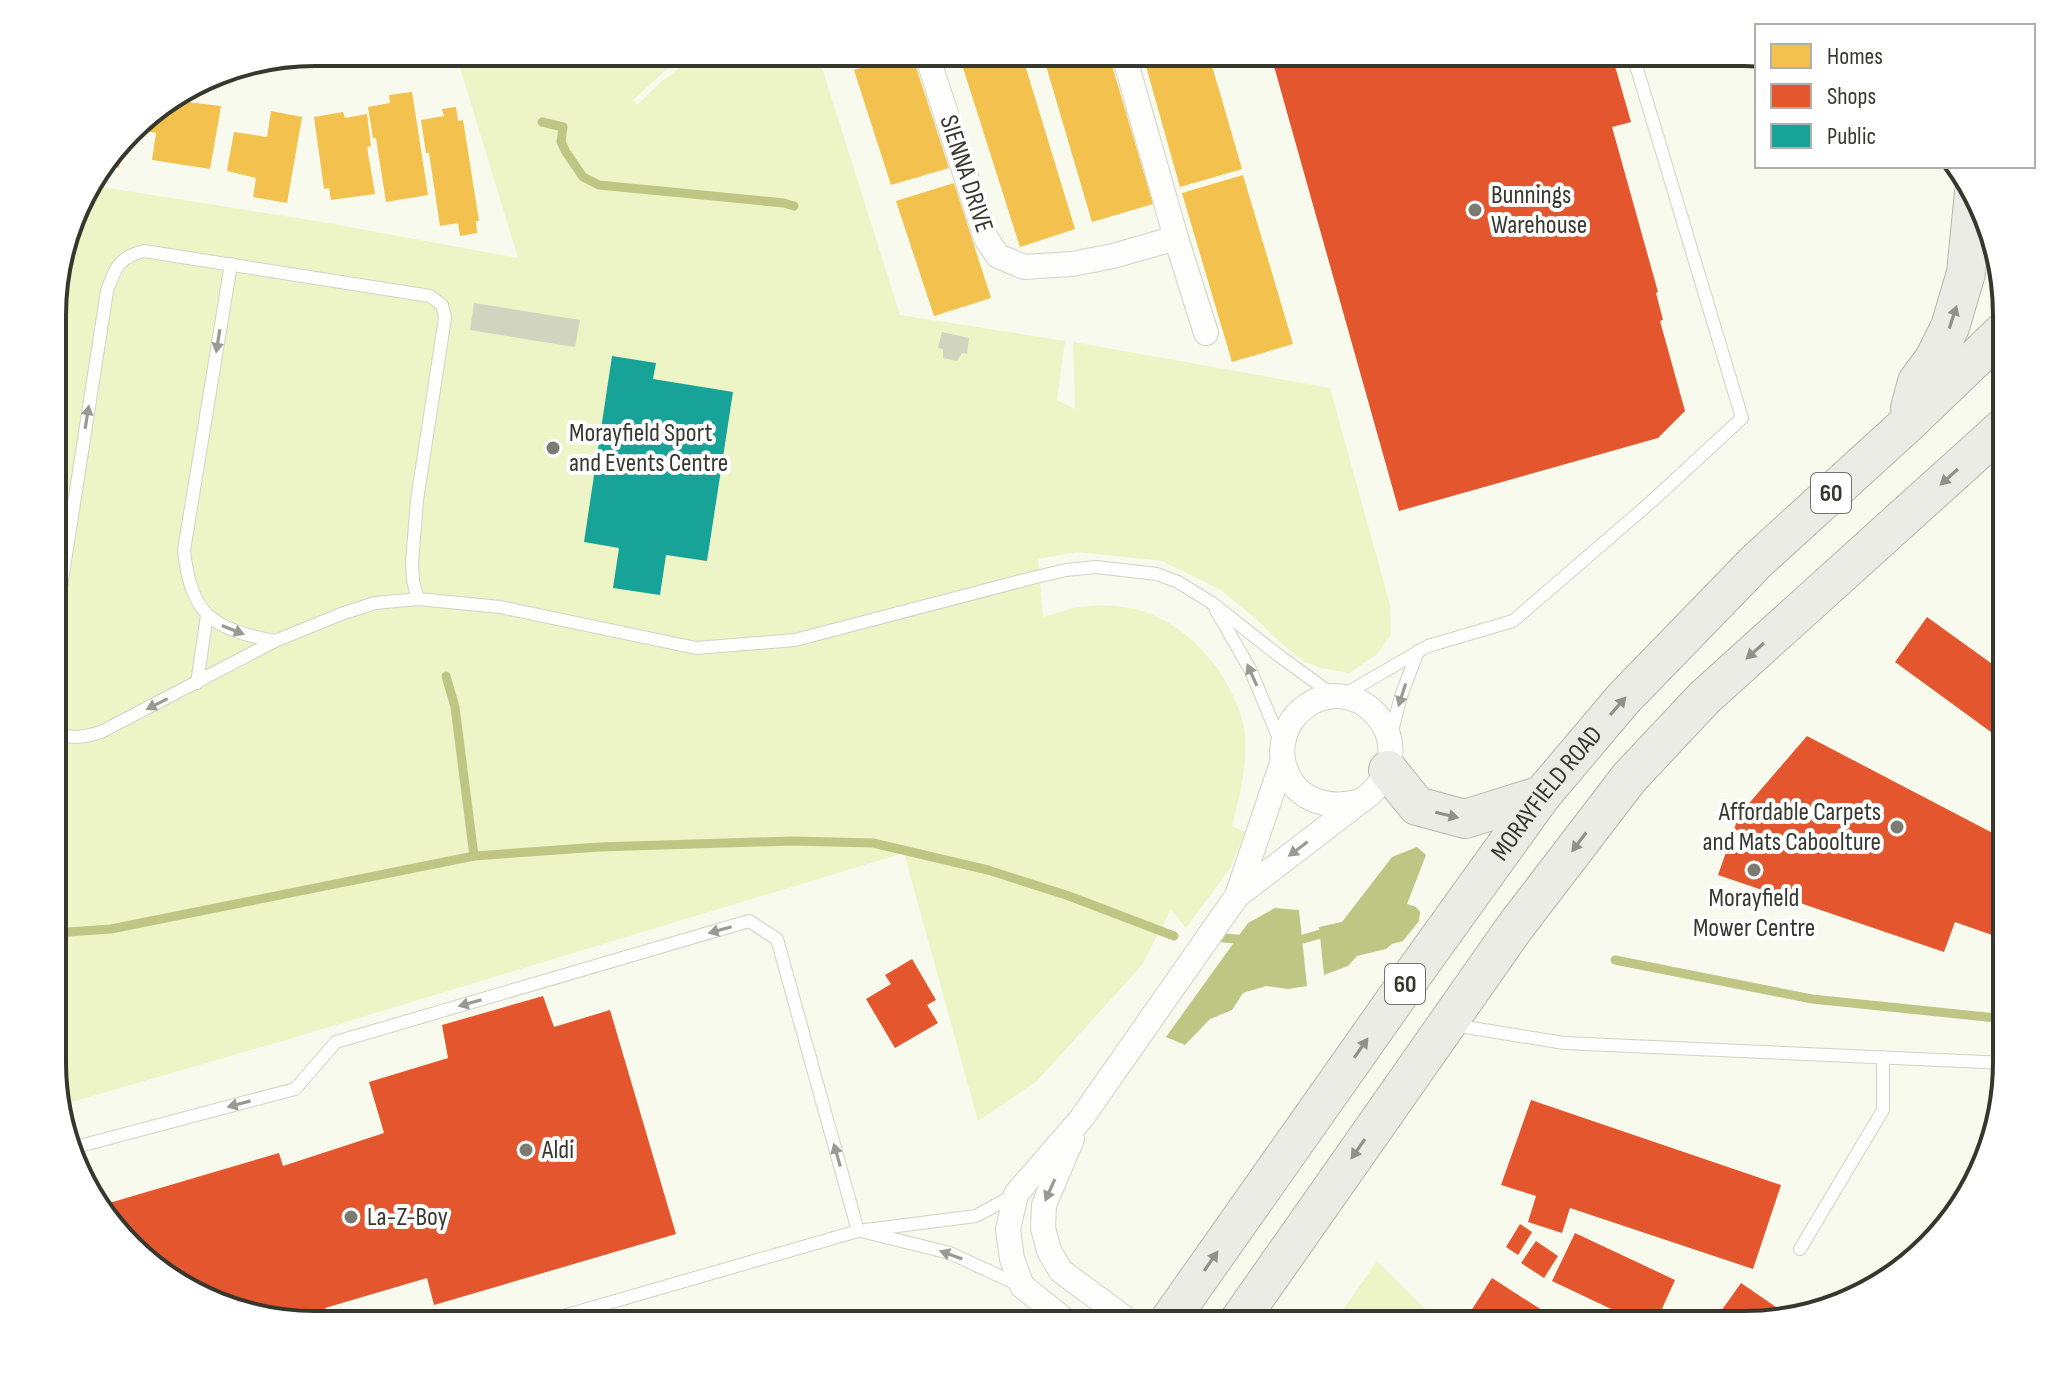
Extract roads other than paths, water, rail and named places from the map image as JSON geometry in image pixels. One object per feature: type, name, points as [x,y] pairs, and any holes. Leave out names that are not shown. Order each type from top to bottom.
[{"type":"main road","points":[[1906,425],[1917,382],[1934,359],[1950,327],[1966,273],[1972,216]]},
{"type":"main road","name":"MORAYFIELD ROAD","points":[[1176,1310],[1542,795],[1624,698],[1757,561],[1992,342]]},
{"type":"main road","name":"MORAYFIELD ROAD","points":[[1246,1310],[1515,927],[1629,778],[1693,709],[1992,438]]},
{"type":"main road","points":[[1389,755],[1417,806],[1465,819],[1542,795]]},
{"type":"street","name":"SIENNA DRIVE","points":[[931,66],[986,238],[998,256],[1024,267],[1072,264],[1176,238]]},
{"type":"street","points":[[1127,66],[1206,333]]},
{"type":"street","points":[[1053,1310],[1022,1286],[1012,1259],[1008,1229],[1016,1194],[1081,1119],[1237,896],[1376,789],[1389,755],[1385,726],[1367,706],[1354,699],[1338,697],[1317,700],[1293,718],[1285,732],[1282,754],[1237,896]]},
{"type":"street","points":[[1282,754],[1288,776],[1297,789],[1311,799],[1326,805],[1343,806],[1358,802]]},
{"type":"street","points":[[1081,1119],[1044,1205],[1043,1228],[1049,1251],[1061,1271],[1114,1310]]},
{"type":"lane","points":[[66,736],[82,738],[101,732],[275,641],[375,603],[418,599],[500,607],[696,648],[795,640],[1043,575],[1096,567],[1157,574],[1178,582],[1212,603],[1338,697],[1428,646],[1513,621],[1651,502],[1742,418],[1636,66]]},
{"type":"lane","points":[[66,555],[107,291],[121,261],[131,254],[144,251],[430,296],[442,305],[445,318],[417,500],[413,547],[413,581],[418,599]]},
{"type":"lane","points":[[231,264],[184,550],[187,578],[194,598],[207,615],[221,626],[237,633],[275,641]]},
{"type":"lane","points":[[1212,603],[1251,671],[1282,754]]},
{"type":"lane","points":[[197,683],[207,615]]},
{"type":"lane","points":[[1389,755],[1401,696],[1418,651]]},
{"type":"lane","points":[[81,1146],[295,1089],[336,1042],[749,921],[777,939],[858,1231]]},
{"type":"lane","points":[[1446,1024],[1564,1043],[1992,1062]]},
{"type":"lane","points":[[1800,1249],[1883,1110],[1883,1057]]},
{"type":"lane","points":[[581,1311],[858,1231],[976,1216],[1016,1194]]},
{"type":"lane","points":[[858,1231],[950,1253],[1022,1286]]},
{"type":"waterway","points":[[542,122],[563,127],[561,142],[566,152],[583,177],[599,185],[794,206]]},
{"type":"waterway","points":[[446,676],[455,707],[474,856]]},
{"type":"waterway","points":[[66,932],[111,929],[474,856],[599,847],[792,841],[873,843],[988,870],[1069,896],[1174,936]]},
{"type":"waterway","points":[[1290,943],[1330,931]]},
{"type":"waterway","points":[[1223,938],[1248,940]]},
{"type":"waterway","points":[[1615,960],[1812,999],[1992,1018]]},
{"type":"place","name":"Bunnings Warehouse","points":[[1475,210]]},
{"type":"place","name":"Morayfield Sport and Events Centre","points":[[553,448]]},
{"type":"place","name":"Affordable Carpets and Mats Caboolture","points":[[1897,827]]},
{"type":"place","name":"Morayfield Mower Centre","points":[[1754,870]]},
{"type":"place","name":"Aldi","points":[[526,1150]]},
{"type":"place","name":"La-Z-Boy","points":[[351,1217]]}]
